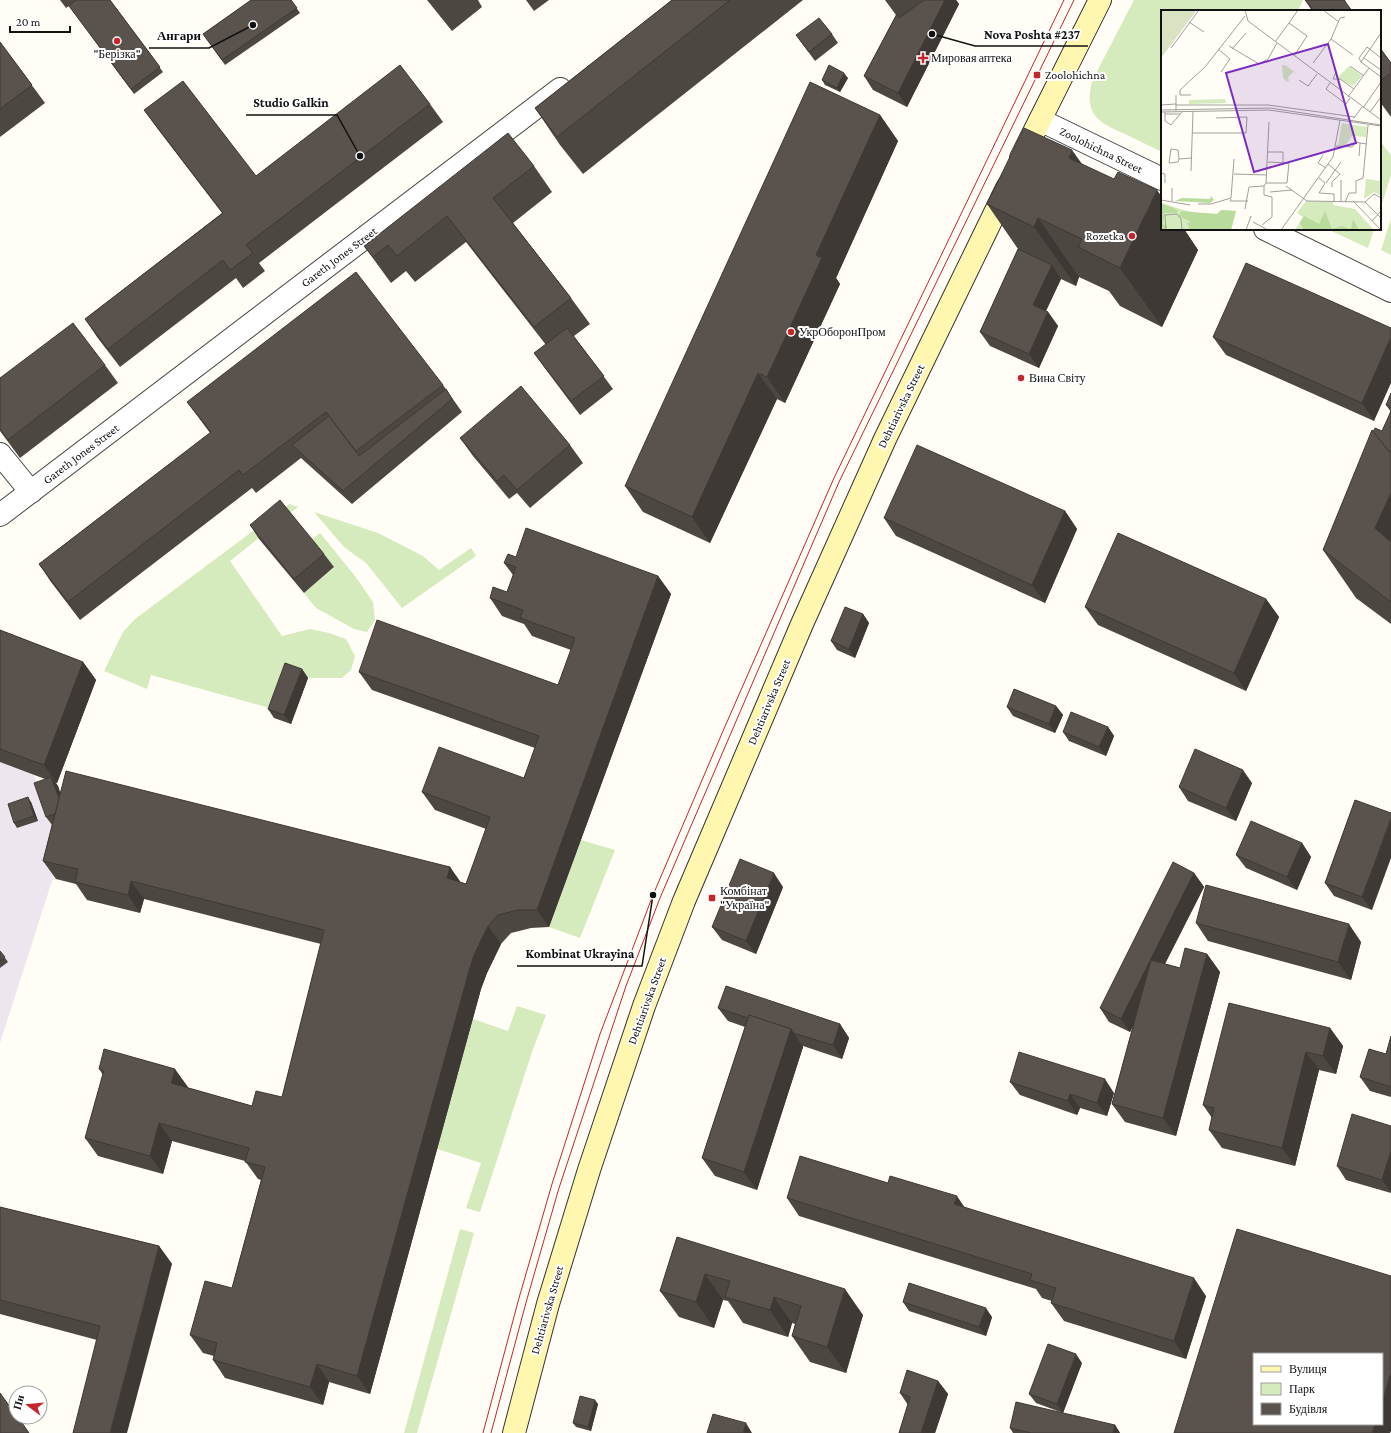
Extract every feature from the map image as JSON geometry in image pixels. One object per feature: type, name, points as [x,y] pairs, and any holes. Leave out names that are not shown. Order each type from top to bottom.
[{"type":"main road","name":"Dehtiarivska Street","points":[[514,1433],[548,1304],[589,1170],[642,1012],[684,901],[802,624],[885,439],[1100,0]]},
{"type":"street","name":"Gareth Jones Street","points":[[0,515],[578,75]]},
{"type":"street","name":"Zoolohichna Street","points":[[1040,120],[1161,179]]},
{"type":"street","points":[[1267,230],[1391,291]]},
{"type":"street","points":[[0,454],[31,492]]},
{"type":"shaded area","points":[[0,644],[96,680],[57,783],[34,775],[62,850],[0,1043]]},
{"type":"green space","points":[[1134,0],[1303,0],[1298,10],[1161,10],[1161,152],[1115,130],[1100,121],[1095,115],[1090,102],[1092,81]]},
{"type":"green space","points":[[1381,142],[1391,155],[1391,175],[1381,207]]},
{"type":"green space","points":[[1391,219],[1391,255],[1381,250]]},
{"type":"green space","points":[[1329,230],[1374,230],[1368,248]]},
{"type":"green space","points":[[289,504],[298,507],[230,561],[282,636],[310,629],[329,633],[346,639],[355,656],[351,670],[342,678],[308,678],[291,672],[277,710],[151,675],[147,689],[104,671],[123,632],[135,619]]},
{"type":"green space","points":[[314,512],[378,533],[423,556],[439,570],[471,548],[476,556],[402,608],[366,563],[344,547]]},
{"type":"green space","points":[[320,533],[355,576],[373,602],[375,620],[367,632],[354,629],[316,608],[304,593],[334,568],[311,540]]},
{"type":"green space","points":[[581,840],[615,850],[580,938],[549,927]]},
{"type":"green space","points":[[517,1006],[546,1015],[532,1052],[480,1212],[466,1208],[481,1163],[437,1149],[473,1019],[508,1031]]},
{"type":"green space","points":[[460,1229],[474,1233],[417,1433],[404,1433]]},
{"type":"building","name":"\"Берізка\"","points":[[76,0],[110,0],[160,67],[131,89],[69,6]]},
{"type":"building","points":[[251,0],[291,0],[297,8],[222,60],[203,34]]},
{"type":"building","points":[[672,0],[730,0],[557,137],[535,108]]},
{"type":"building","points":[[924,0],[945,0],[898,93],[864,76],[897,14],[899,18]]},
{"type":"building","points":[[1305,0],[1344,0],[1351,10],[1313,10]]},
{"type":"building","points":[[819,18],[832,34],[809,52],[796,35]]},
{"type":"building","points":[[0,42],[32,85],[0,109]]},
{"type":"building","points":[[1381,49],[1391,63],[1391,73],[1381,80]]},
{"type":"building","points":[[400,65],[430,104],[246,245],[253,253],[230,270],[223,260],[108,349],[85,319],[223,213],[144,110],[183,81],[256,176]]},
{"type":"building","points":[[829,65],[844,73],[837,88],[822,80]]},
{"type":"building","points":[[810,82],[880,115],[816,255],[822,258],[767,377],[758,373],[692,517],[625,486]]},
{"type":"building","points":[[1024,128],[1072,150],[1069,158],[1114,179],[1118,172],[1157,190],[1120,268],[1078,247],[1082,239],[1038,218],[1034,227],[987,204]]},
{"type":"building","points":[[508,133],[534,166],[493,198],[571,298],[534,327],[447,216],[397,256],[388,245],[373,257],[364,246]]},
{"type":"building","points":[[1018,249],[1052,265],[1033,305],[1048,312],[1029,354],[980,332]]},
{"type":"building","points":[[1246,263],[1391,328],[1391,337],[1362,403],[1213,337]]},
{"type":"building","points":[[356,272],[443,385],[356,451],[326,412],[243,475],[239,470],[68,602],[39,564],[211,432],[187,402]]},
{"type":"building","points":[[73,323],[105,365],[8,440],[0,429],[0,378]]},
{"type":"building","points":[[567,328],[604,376],[571,401],[534,353]]},
{"type":"building","points":[[521,386],[570,445],[517,490],[504,475],[497,481],[460,438]]},
{"type":"building","points":[[446,389],[452,399],[343,491],[292,445],[329,416],[359,456]]},
{"type":"building","points":[[1391,393],[1391,407],[1386,405]]},
{"type":"building","points":[[1391,411],[1391,454],[1373,432],[1375,428],[1382,431]]},
{"type":"building","points":[[1372,430],[1391,454],[1391,493],[1375,528],[1391,542],[1391,602],[1323,550]]},
{"type":"building","points":[[917,445],[1065,511],[1032,585],[884,518]]},
{"type":"building","points":[[280,500],[324,554],[294,579],[250,525]]},
{"type":"building","points":[[526,528],[658,576],[537,910],[518,910],[498,915],[488,926],[474,955],[357,1376],[317,1364],[310,1387],[213,1360],[217,1343],[190,1335],[205,1281],[232,1288],[265,1167],[245,1162],[249,1148],[159,1123],[150,1156],[85,1138],[104,1070],[99,1069],[104,1049],[175,1069],[171,1083],[252,1106],[256,1091],[282,1097],[324,930],[131,881],[128,895],[75,882],[78,869],[43,861],[66,771],[450,867],[447,878],[466,884],[490,817],[422,792],[439,747],[524,778],[539,736],[359,672],[377,620],[558,685],[575,638],[520,618],[523,610],[490,598],[493,587],[507,592],[516,567],[504,563],[508,554],[516,557]]},
{"type":"building","points":[[1118,533],[1266,599],[1234,673],[1085,607]]},
{"type":"building","points":[[845,607],[863,614],[849,649],[831,641]]},
{"type":"building","points":[[0,630],[83,662],[44,765],[0,749]]},
{"type":"building","points":[[285,663],[302,669],[284,715],[268,709]]},
{"type":"building","points":[[1014,689],[1056,706],[1049,724],[1007,707]]},
{"type":"building","points":[[1071,712],[1108,727],[1099,747],[1063,732]]},
{"type":"building","points":[[1195,749],[1243,770],[1226,808],[1179,787]]},
{"type":"building","points":[[51,777],[59,798],[55,814],[46,817],[34,783]]},
{"type":"building","points":[[28,797],[34,816],[14,823],[8,804]]},
{"type":"building","points":[[1355,800],[1391,813],[1391,818],[1362,897],[1325,883]]},
{"type":"building","points":[[1251,821],[1302,843],[1287,877],[1236,855]]},
{"type":"building","points":[[740,859],[774,873],[746,941],[712,927]]},
{"type":"building","points":[[1173,862],[1194,873],[1121,1019],[1100,1008]]},
{"type":"building","points":[[1206,885],[1349,924],[1338,962],[1196,923]]},
{"type":"building","points":[[1185,948],[1207,954],[1163,1118],[1112,1104],[1151,960],[1180,968]]},
{"type":"building","points":[[0,951],[5,957],[0,961]]},
{"type":"building","points":[[726,986],[840,1024],[833,1045],[793,1033],[791,1029],[749,1015],[748,1018],[718,1008]]},
{"type":"building","points":[[1229,1003],[1330,1028],[1323,1056],[1306,1052],[1282,1148],[1209,1130],[1214,1108],[1203,1105]]},
{"type":"building","points":[[749,1015],[791,1029],[744,1172],[702,1158]]},
{"type":"building","points":[[1391,1036],[1391,1087],[1360,1077],[1369,1049],[1386,1054]]},
{"type":"building","points":[[1019,1052],[1105,1079],[1097,1103],[1070,1094],[1068,1101],[1010,1082]]},
{"type":"building","points":[[1352,1114],[1391,1126],[1391,1151],[1382,1180],[1337,1166]]},
{"type":"building","points":[[800,1156],[888,1183],[890,1176],[957,1196],[954,1204],[1194,1278],[1174,1341],[1051,1303],[1056,1288],[1030,1280],[1032,1274],[787,1198]]},
{"type":"building","points":[[0,1207],[159,1246],[110,1433],[73,1433],[100,1326],[0,1300]]},
{"type":"building","points":[[1237,1229],[1391,1276],[1391,1372],[1383,1399],[1383,1353],[1253,1353],[1253,1425],[1375,1425],[1372,1433],[1174,1433]]},
{"type":"building","points":[[677,1237],[845,1289],[827,1347],[792,1336],[801,1306],[774,1297],[770,1310],[725,1297],[730,1281],[705,1274],[696,1302],[660,1291]]},
{"type":"building","points":[[909,1283],[986,1308],[979,1327],[903,1302]]},
{"type":"building","points":[[1048,1344],[1076,1354],[1057,1404],[1029,1394]]},
{"type":"building","points":[[907,1370],[938,1381],[921,1433],[899,1433],[910,1397],[900,1393]]},
{"type":"building","points":[[0,1393],[8,1404],[8,1425],[24,1425],[29,1433],[0,1433]]},
{"type":"building","points":[[580,1396],[595,1400],[588,1427],[573,1423]]},
{"type":"building","points":[[1016,1402],[1115,1425],[1113,1433],[1031,1433],[1010,1428]]},
{"type":"building","points":[[713,1414],[746,1423],[743,1433],[707,1433]]},
{"type":"tram line","points":[[483,1433],[519,1298],[552,1184],[600,1034],[653,895],[834,478],[1064,0]]},
{"type":"tram line","points":[[491,1433],[559,1188],[626,986],[660,898],[839,482],[1074,0]]},
{"type":"place","name":"Ангари","points":[[253,25]]},
{"type":"place","name":"Nova Poshta #237","points":[[932,34]]},
{"type":"place","name":"\"Берізка\"","points":[[117,41]]},
{"type":"place","name":"Мировая аптека","points":[[923,58]]},
{"type":"place","name":"Zoolohichna","points":[[1037,75]]},
{"type":"place","name":"Studio Galkin","points":[[360,156]]},
{"type":"place","name":"Rozetka","points":[[1132,236]]},
{"type":"place","name":"УкрОборонПром","points":[[791,332]]},
{"type":"place","name":"Вина Світу","points":[[1021,378]]},
{"type":"place","name":"Kombinat Ukrayina","points":[[653,895]]},
{"type":"place","name":"Комбінат \"Україна\"","points":[[712,898]]}]
